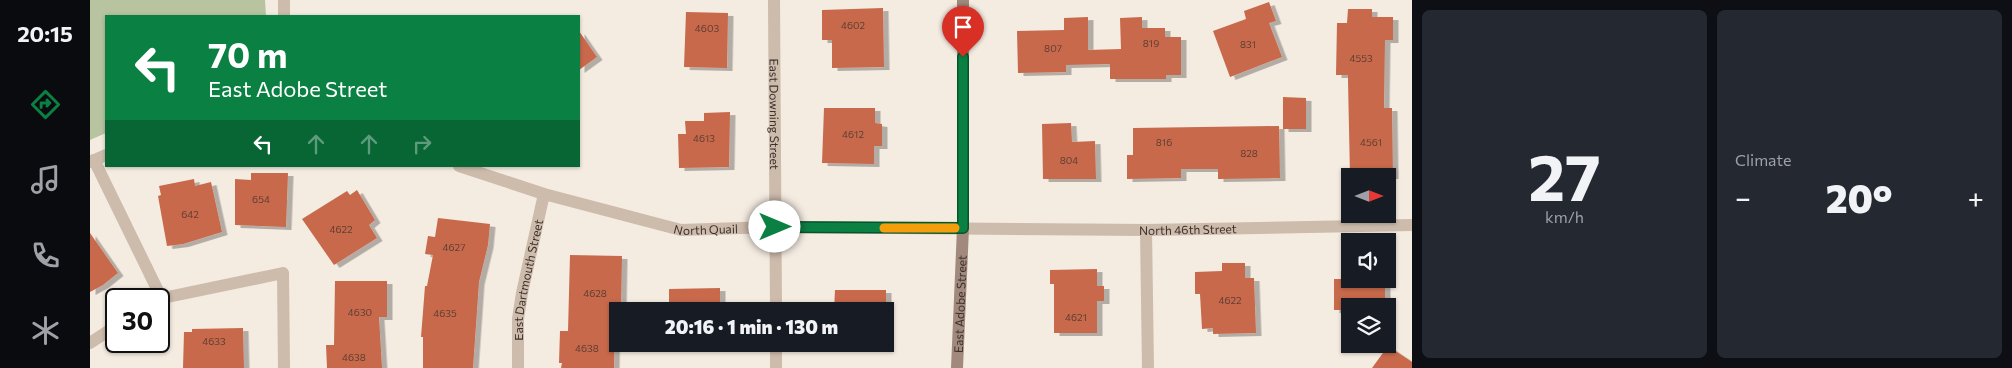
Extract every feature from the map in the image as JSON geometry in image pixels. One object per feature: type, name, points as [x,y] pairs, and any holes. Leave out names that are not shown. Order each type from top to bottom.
[{"type":"street","points":[[284,0],[284,15]]},
{"type":"street","name":"East Downing Street","points":[[774,0],[776,302]]},
{"type":"street","name":"East Adobe Street","points":[[957,368],[963,228],[963,0]]},
{"type":"street","points":[[105,155],[92,161],[154,288]]},
{"type":"street","name":"North Quail","points":[[462,167],[544,194],[681,230],[775,227],[963,228]]},
{"type":"street","name":"East Dartmouth Street","points":[[518,368],[519,310],[544,194]]},
{"type":"street","name":"North 46th Street","points":[[963,228],[1146,230],[1412,225]]},
{"type":"street","points":[[1146,230],[1148,368]]},
{"type":"street","points":[[170,296],[283,273],[284,368]]},
{"type":"street","points":[[90,343],[105,333]]},
{"type":"street","points":[[776,352],[776,368]]},
{"type":"green space","points":[[90,0],[265,0],[266,15],[105,15],[105,133],[90,140]]},
{"type":"building","points":[[1269,2],[1276,21],[1269,23],[1282,57],[1230,77],[1213,31],[1246,19],[1244,11]]},
{"type":"building","points":[[883,8],[884,67],[832,68],[832,40],[822,40],[822,10]]},
{"type":"building","points":[[1348,9],[1372,9],[1372,17],[1393,17],[1393,40],[1385,40],[1384,108],[1392,108],[1393,168],[1350,168],[1348,75],[1336,75],[1337,23],[1347,23]]},
{"type":"building","points":[[686,12],[728,13],[727,68],[684,67]]},
{"type":"building","points":[[1088,17],[1088,50],[1121,49],[1120,18],[1142,17],[1142,28],[1165,28],[1165,37],[1181,37],[1181,75],[1166,75],[1166,79],[1110,79],[1110,64],[1066,65],[1066,72],[1018,73],[1017,31],[1064,30],[1064,18]]},
{"type":"building","points":[[580,32],[597,57],[580,69]]},
{"type":"building","points":[[1283,97],[1306,98],[1306,129],[1283,129]]},
{"type":"building","points":[[824,108],[875,108],[875,123],[882,124],[882,146],[874,146],[874,164],[822,163]]},
{"type":"building","points":[[730,112],[729,167],[679,168],[678,134],[686,134],[685,121],[704,121],[704,113]]},
{"type":"building","points":[[1071,123],[1072,142],[1095,141],[1096,179],[1043,179],[1042,124]]},
{"type":"building","points":[[1279,126],[1280,178],[1218,179],[1218,169],[1181,169],[1181,178],[1127,179],[1127,155],[1133,155],[1133,128]]},
{"type":"building","points":[[251,173],[288,173],[286,227],[235,225],[235,179],[251,180]]},
{"type":"building","points":[[194,179],[195,186],[211,182],[222,232],[183,244],[167,246],[158,196],[161,195],[159,186]]},
{"type":"building","points":[[357,190],[375,220],[369,225],[377,238],[334,265],[302,219],[347,191],[350,195]]},
{"type":"building","points":[[438,218],[490,224],[488,245],[479,282],[473,368],[423,368],[423,337],[421,337],[425,286],[427,286],[433,255],[425,254],[428,236],[435,237]]},
{"type":"building","points":[[90,233],[118,273],[103,285],[90,292]]},
{"type":"building","points":[[570,255],[622,256],[621,302],[609,302],[609,352],[614,352],[614,368],[561,368],[562,363],[559,363],[560,331],[568,331]]},
{"type":"building","points":[[1222,263],[1245,263],[1245,278],[1254,278],[1256,333],[1213,334],[1213,328],[1202,329],[1200,294],[1195,294],[1195,272],[1222,271]]},
{"type":"building","points":[[1097,269],[1097,286],[1104,286],[1104,301],[1097,301],[1097,333],[1054,333],[1054,284],[1050,284],[1050,270]]},
{"type":"building","points":[[1334,279],[1341,279],[1341,288],[1385,288],[1385,298],[1341,298],[1341,310],[1334,310]]},
{"type":"building","points":[[335,281],[387,281],[387,317],[379,317],[382,368],[327,368],[326,345],[334,345]]},
{"type":"building","points":[[720,288],[720,302],[669,302],[669,289]]},
{"type":"building","points":[[835,290],[886,290],[886,302],[834,302]]},
{"type":"building","points":[[243,328],[244,368],[183,368],[184,332],[192,332],[192,329]]},
{"type":"building","points":[[1396,351],[1412,362],[1412,368],[1372,368],[1383,353],[1396,353]]},
{"type":"slow traffic","points":[[884,228],[955,228]]},
{"type":"route","points":[[775,227],[963,228],[963,57]]}]
